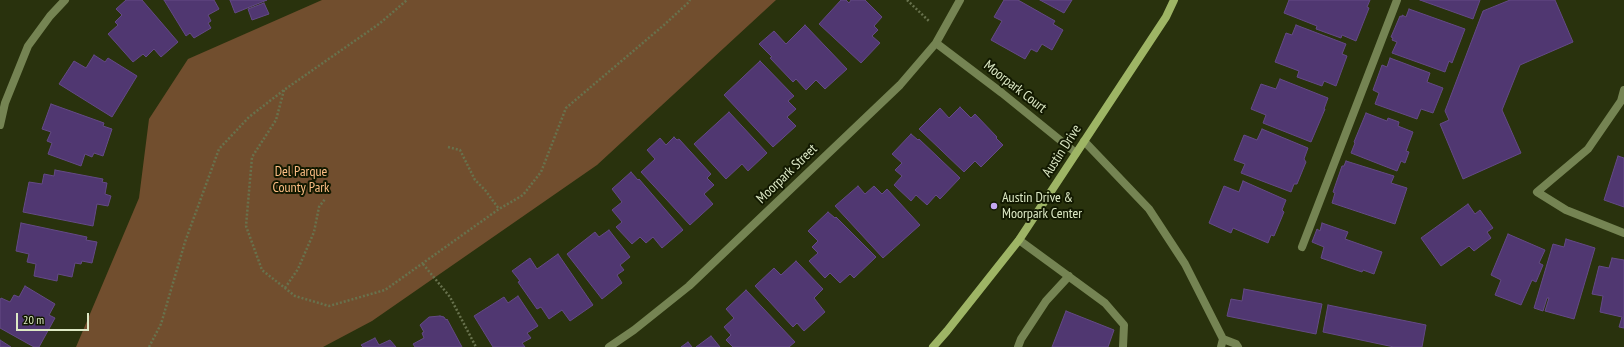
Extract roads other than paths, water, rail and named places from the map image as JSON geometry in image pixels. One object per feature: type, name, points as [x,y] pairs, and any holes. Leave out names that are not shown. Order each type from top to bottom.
[{"type":"main road","name":"Austin Drive","points":[[933,347],[1019,240],[1166,17],[1174,0]]},
{"type":"street","points":[[0,125],[5,103],[28,46],[50,16],[65,0]]},
{"type":"street","name":"Moorpark Street","points":[[610,347],[634,330],[689,286],[900,85],[936,43],[960,0]]},
{"type":"street","points":[[1302,246],[1397,0]]},
{"type":"street","name":"Moorpark Court","points":[[936,43],[1002,93],[1076,153]]},
{"type":"street","points":[[1624,90],[1620,101],[1588,149],[1537,192],[1566,210],[1624,233]]},
{"type":"street","points":[[1084,141],[1149,209],[1185,264],[1222,343],[1236,344],[1238,347]]},
{"type":"street","points":[[1019,240],[1105,303],[1124,325],[1122,347]]},
{"type":"street","points":[[1018,347],[1021,339],[1046,301],[1069,276]]},
{"type":"place","name":"Austin Drive & Moorpark Center","points":[[994,206]]},
{"type":"park label","name":"Del Parque County Park","points":[[301,180]]}]
